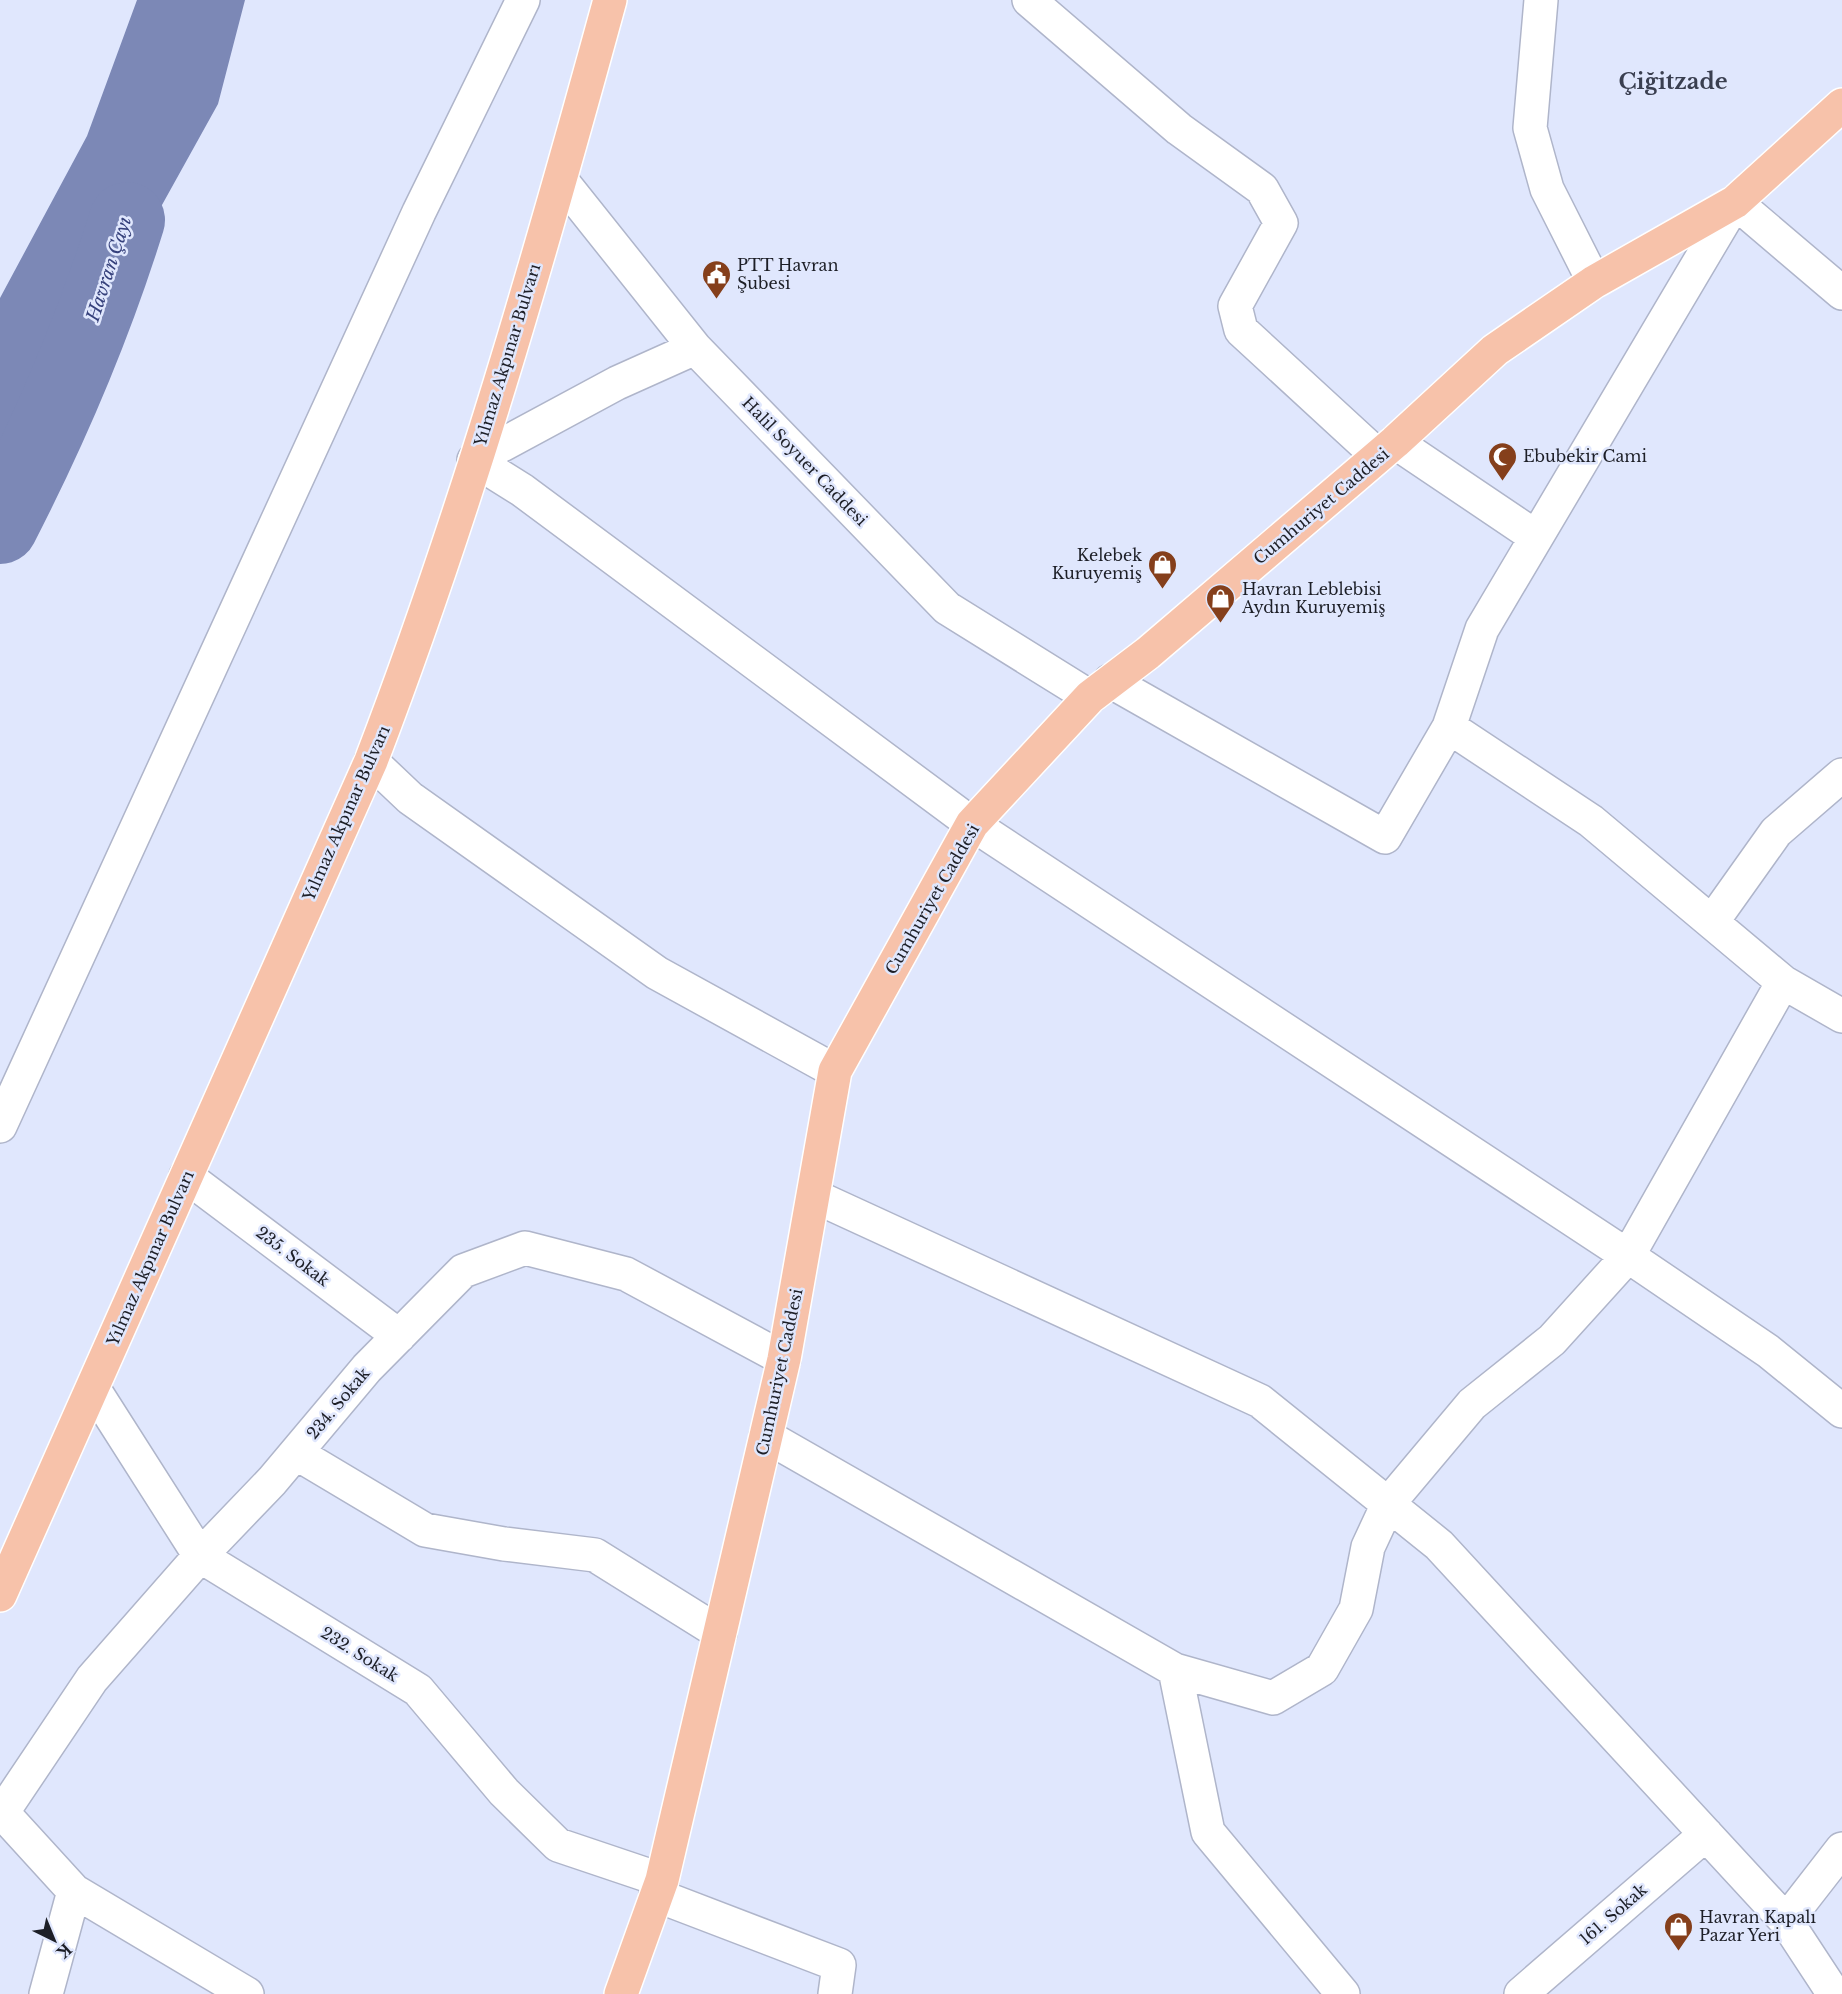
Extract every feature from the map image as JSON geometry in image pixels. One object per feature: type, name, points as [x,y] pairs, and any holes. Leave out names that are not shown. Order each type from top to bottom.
[{"type":"main road","name":"Yılmaz Akpınar Bulvarı","points":[[0,1595],[371,760],[409,661],[561,180],[610,0]]},
{"type":"main road","name":"Cumhuriyet Caddesi","points":[[621,1994],[659,1888],[784,1359],[835,1071],[972,824],[1100,689],[1148,653],[1387,449],[1494,350],[1594,282],[1735,202],[1842,105]]},
{"type":"street","points":[[0,1126],[419,212],[523,0]]},
{"type":"street","points":[[1029,0],[1179,129],[1262,189],[1281,223],[1235,306],[1241,330],[1387,449],[1536,537]]},
{"type":"street","points":[[1541,0],[1530,128],[1547,189],[1594,282]]},
{"type":"street","name":"Halil Soyuer Caddesi","points":[[561,180],[695,348],[947,608],[1385,837],[1449,727]]},
{"type":"street","points":[[1842,293],[1735,202],[1482,629],[1449,727],[1591,821],[1783,982],[1842,1016]]},
{"type":"street","points":[[695,348],[617,383],[474,460],[522,490],[972,824],[1628,1256],[1768,1351],[1842,1411]]},
{"type":"street","points":[[371,760],[410,798],[657,973],[835,1071]]},
{"type":"street","points":[[1712,922],[1776,832],[1842,775]]},
{"type":"street","points":[[766,1436],[1175,1670],[1273,1698],[1322,1669],[1356,1609],[1368,1547],[1388,1504],[1472,1404],[1552,1340],[1628,1256],[1783,982]]},
{"type":"street","name":"235. Sokak","points":[[186,1176],[399,1336]]},
{"type":"street","points":[[814,1196],[1260,1401],[1439,1545],[1786,1921],[1834,1994]]},
{"type":"street","name":"234. Sokak","points":[[1,1812],[92,1679],[200,1556],[296,1453],[367,1368],[463,1271],[525,1248],[626,1274],[784,1359]]},
{"type":"street","name":"232. Sokak","points":[[93,1388],[200,1556],[418,1690],[504,1792],[558,1845],[839,1965],[835,1994]]},
{"type":"street","points":[[296,1453],[424,1530],[504,1544],[595,1555],[720,1633]]},
{"type":"street","points":[[1175,1670],[1208,1832],[1343,1994]]},
{"type":"street","points":[[1,1812],[74,1891],[247,1994]]},
{"type":"street","name":"161. Sokak","points":[[1521,1994],[1706,1834]]},
{"type":"street","points":[[1786,1921],[1842,1849]]},
{"type":"street","points":[[46,1994],[74,1891]]},
{"type":"water","points":[[137,0],[245,0],[218,104],[137,250],[0,471],[0,298],[87,136]]},
{"type":"waterway","name":"Havran Çayı","points":[[0,526],[37,451],[70,376],[127,220]]},
{"type":"place","name":"PTT Havran Şubesi","points":[[716,300]]},
{"type":"place","name":"Ebubekir Cami","points":[[1502,482]]},
{"type":"place","name":"Kelebek Kuruyemiş","points":[[1163,590]]},
{"type":"place","name":"Havran Leblebisi Aydın Kuruyemiş","points":[[1221,624]]},
{"type":"place","name":"Havran Kapalı Pazar Yeri","points":[[1678,1952]]},
{"type":"district","name":"Çiğitzade","points":[[1673,81]]}]
